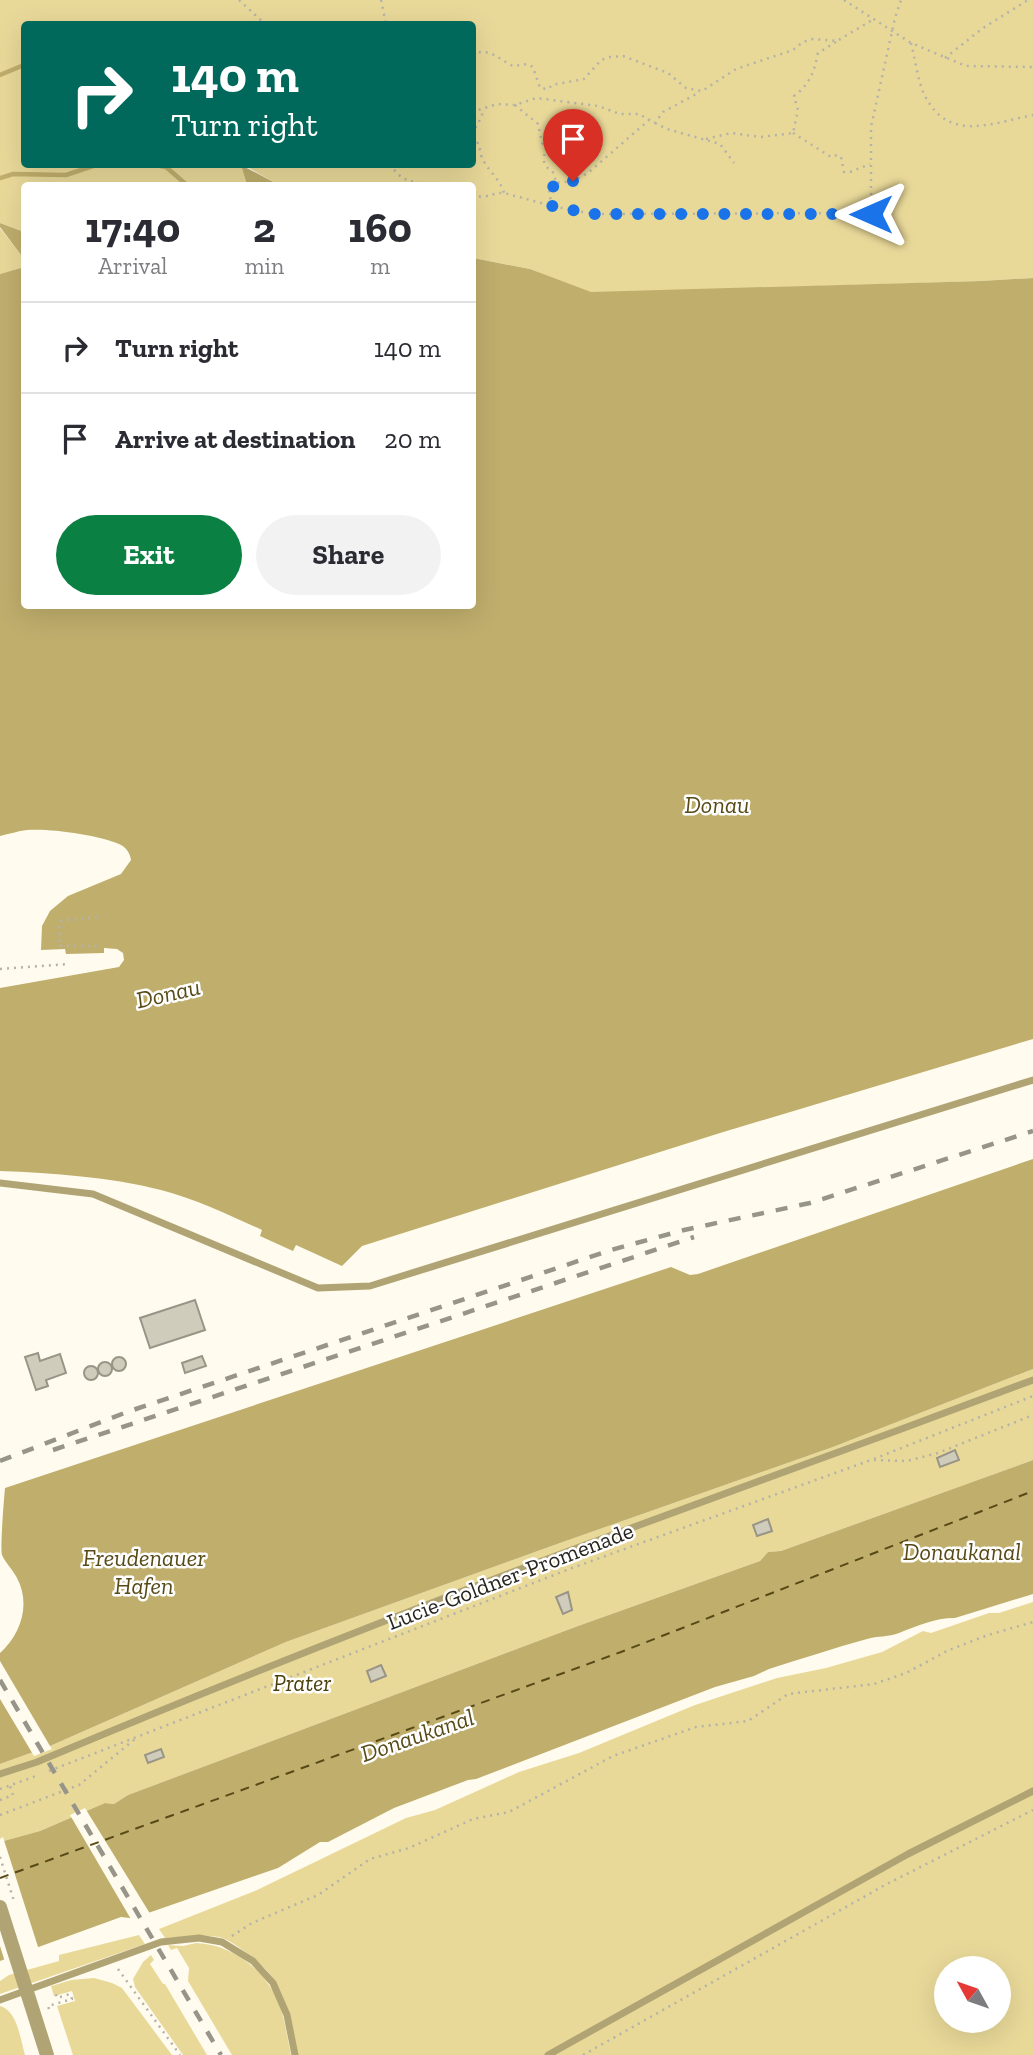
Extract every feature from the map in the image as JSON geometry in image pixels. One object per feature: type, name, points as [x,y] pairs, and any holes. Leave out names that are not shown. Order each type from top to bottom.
[{"type":"street","points":[[0,1907],[47,2055]]},
{"type":"lane","points":[[0,1184],[93,1194],[318,1289],[370,1286],[1033,1080]]},
{"type":"lane","points":[[0,1774],[37,1762],[355,1633],[584,1545],[1033,1380]]},
{"type":"lane","points":[[548,2055],[908,1854],[1033,1791]]},
{"type":"lane","points":[[0,2000],[161,1942],[187,1939],[222,1942],[253,1961],[273,1983],[286,2015],[295,2055]]},
{"type":"path","points":[[239,0],[262,21]]},
{"type":"path","points":[[381,0],[385,21]]},
{"type":"path","points":[[844,0],[911,43],[966,66],[1033,67]]},
{"type":"path","points":[[476,195],[490,197],[504,193],[593,214],[871,214],[871,127],[901,0]]},
{"type":"path","points":[[944,58],[1028,0]]},
{"type":"path","points":[[793,133],[797,110],[793,96],[806,87],[814,71],[818,53],[874,19]]},
{"type":"path","points":[[655,122],[663,112],[736,69],[793,50],[803,42],[813,39],[837,41]]},
{"type":"path","points":[[911,43],[924,96],[947,122],[971,128],[1033,115]]},
{"type":"path","points":[[476,53],[494,53],[513,66],[527,64],[533,67],[540,88],[548,89],[552,85],[584,79],[601,60],[623,57],[668,73],[686,88],[702,91]]},
{"type":"path","points":[[476,111],[504,103],[515,105],[536,98],[598,106],[621,114],[632,113],[667,129],[720,144],[734,163]]},
{"type":"path","points":[[515,105],[538,124],[542,143],[547,147],[542,159],[545,167],[554,173],[556,183]]},
{"type":"path","points":[[476,128],[482,116],[482,109]]},
{"type":"path","points":[[552,206],[549,192],[556,183],[573,181],[588,173],[650,119]]},
{"type":"path","points":[[706,139],[731,133],[761,137],[793,133],[831,157],[841,157],[844,172],[871,164]]},
{"type":"path","points":[[476,140],[481,145],[482,156],[502,184],[504,193]]},
{"type":"path","points":[[392,168],[398,177],[412,182]]},
{"type":"path","points":[[97,917],[60,921],[59,946],[98,946]]},
{"type":"path","points":[[0,969],[69,964]]},
{"type":"path","name":"Lucie-Goldner-Promenade","points":[[48,1771],[572,1568],[871,1460],[1033,1396]]},
{"type":"path","points":[[871,1460],[907,1461],[938,1453],[1033,1415]]},
{"type":"path","points":[[222,1942],[252,1923],[318,1895],[370,1858],[409,1848],[472,1819],[509,1812],[613,1756],[696,1727],[748,1721],[788,1694],[874,1684],[906,1673],[949,1650],[1033,1622]]},
{"type":"path","points":[[0,1815],[79,1785],[138,1737]]},
{"type":"path","points":[[0,1789],[36,1776]]},
{"type":"path","points":[[0,1800],[13,1795],[10,1786]]},
{"type":"path","points":[[583,2055],[885,1885],[1033,1810]]},
{"type":"path","points":[[112,1961],[180,2055]]},
{"type":"path","points":[[48,2006],[72,1999],[70,1994],[60,1997]]},
{"type":"green space","points":[[0,0],[1033,0],[1033,278],[590,293],[530,269],[476,259],[476,182],[274,182],[249,168],[476,168],[476,21],[21,21],[21,168],[242,168],[246,182],[21,182],[21,231],[0,223]]},
{"type":"green space","points":[[0,228],[21,255],[21,268],[0,274]]},
{"type":"green space","name":"Prater","points":[[1033,1369],[1033,1460],[781,1551],[768,1552],[760,1561],[578,1626],[128,1795],[114,1804],[105,1803],[40,1831],[0,1842],[0,1764],[50,1746],[286,1642],[833,1447]]},
{"type":"green space","points":[[1033,1602],[1033,2055],[298,2055],[283,1998],[270,1974],[260,1963],[222,1938],[165,1938],[159,1929],[257,1890],[406,1818],[435,1810],[519,1772],[579,1753],[695,1705],[777,1678],[882,1652],[923,1631],[931,1633],[989,1613],[999,1613]]},
{"type":"green space","points":[[139,1935],[145,1944],[0,1994],[0,1981],[9,1975],[59,1961],[59,1955]]},
{"type":"green space","points":[[209,1944],[234,1953],[264,1979],[278,2001],[291,2055],[232,2055],[188,1981],[189,1968],[177,1948],[171,1950],[168,1945]]},
{"type":"green space","points":[[151,1955],[154,1960],[150,1964],[207,2055],[183,2055],[135,1987],[133,1979],[143,1962]]},
{"type":"green space","points":[[94,1978],[122,1988],[172,2055],[73,2055],[57,2006],[75,2001],[72,1991],[54,1996],[51,1986],[71,1980]]},
{"type":"green space","points":[[0,2006],[15,2019],[25,2055],[0,2055]]},
{"type":"water","points":[[242,168],[273,182],[246,182]]},
{"type":"water","points":[[0,223],[21,231],[21,255],[0,227]]},
{"type":"water","name":"Donau","points":[[476,259],[530,269],[591,292],[1033,278],[1033,1039],[720,1133],[362,1246],[342,1266],[296,1245],[293,1251],[260,1236],[262,1230],[200,1203],[161,1190],[81,1176],[0,1171],[0,988],[119,967],[124,960],[123,953],[117,949],[104,948],[104,953],[66,954],[65,949],[41,950],[42,926],[50,911],[68,896],[121,874],[131,860],[127,850],[121,845],[87,835],[24,830],[0,836],[0,274],[21,268],[21,609],[476,609]]},
{"type":"water","name":"Freudenauer Hafen","points":[[1033,1159],[1033,1369],[833,1447],[286,1642],[50,1746],[0,1764],[0,1653],[18,1628],[23,1608],[21,1588],[2,1555],[5,1488],[671,1267],[690,1275],[698,1274]]},
{"type":"water","name":"Donaukanal","points":[[1033,1460],[1033,1594],[955,1618],[940,1619],[895,1634],[855,1642],[715,1687],[394,1808],[328,1842],[320,1842],[278,1868],[151,1912],[130,1918],[121,1917],[0,1961],[0,1842],[40,1831],[105,1803],[114,1804],[128,1795],[578,1626],[760,1561],[768,1552],[781,1551]]},
{"type":"pier","points":[[0,1661],[52,1749],[34,1756],[0,1699]]},
{"type":"pier","points":[[85,1808],[151,1916],[132,1921],[70,1815]]},
{"type":"pier","points":[[3,1837],[39,1950],[5,1962],[0,1946],[0,1839]]},
{"type":"building","points":[[195,1300],[205,1330],[150,1348],[140,1318]]},
{"type":"building","points":[[38,1353],[40,1361],[60,1354],[66,1373],[46,1380],[48,1386],[36,1390],[25,1357]]},
{"type":"building","points":[[202,1356],[206,1366],[185,1373],[182,1363]]},
{"type":"building","points":[[119,1357],[124,1359],[124,1369],[119,1371],[114,1369],[112,1364],[114,1359]]},
{"type":"building","points":[[105,1362],[110,1364],[110,1374],[105,1376],[100,1374],[98,1369],[100,1364]]},
{"type":"building","points":[[91,1366],[96,1368],[96,1378],[91,1380],[86,1378],[84,1373],[86,1368]]},
{"type":"building","points":[[955,1450],[959,1460],[940,1467],[937,1458]]},
{"type":"building","points":[[768,1519],[772,1531],[757,1536],[753,1525]]},
{"type":"building","points":[[568,1592],[572,1610],[563,1614],[556,1597]]},
{"type":"building","points":[[381,1665],[386,1676],[371,1682],[367,1671]]},
{"type":"building","points":[[161,1749],[164,1757],[148,1763],[145,1755]]},
{"type":"waterway","points":[[0,75],[21,66]]},
{"type":"waterway","points":[[0,178],[13,174],[66,175],[87,168]]},
{"type":"waterway","points":[[167,168],[183,182]]},
{"type":"ferry route","points":[[0,1878],[621,1652],[1033,1491]]},
{"type":"railway","points":[[0,1461],[127,1412],[611,1250],[684,1230],[810,1203],[1033,1131]]},
{"type":"railway","points":[[53,1450],[694,1237]]},
{"type":"railway","points":[[0,1680],[221,2055]]},
{"type":"route","points":[[573,181],[556,183],[549,192],[552,206],[593,214],[871,214]]}]
